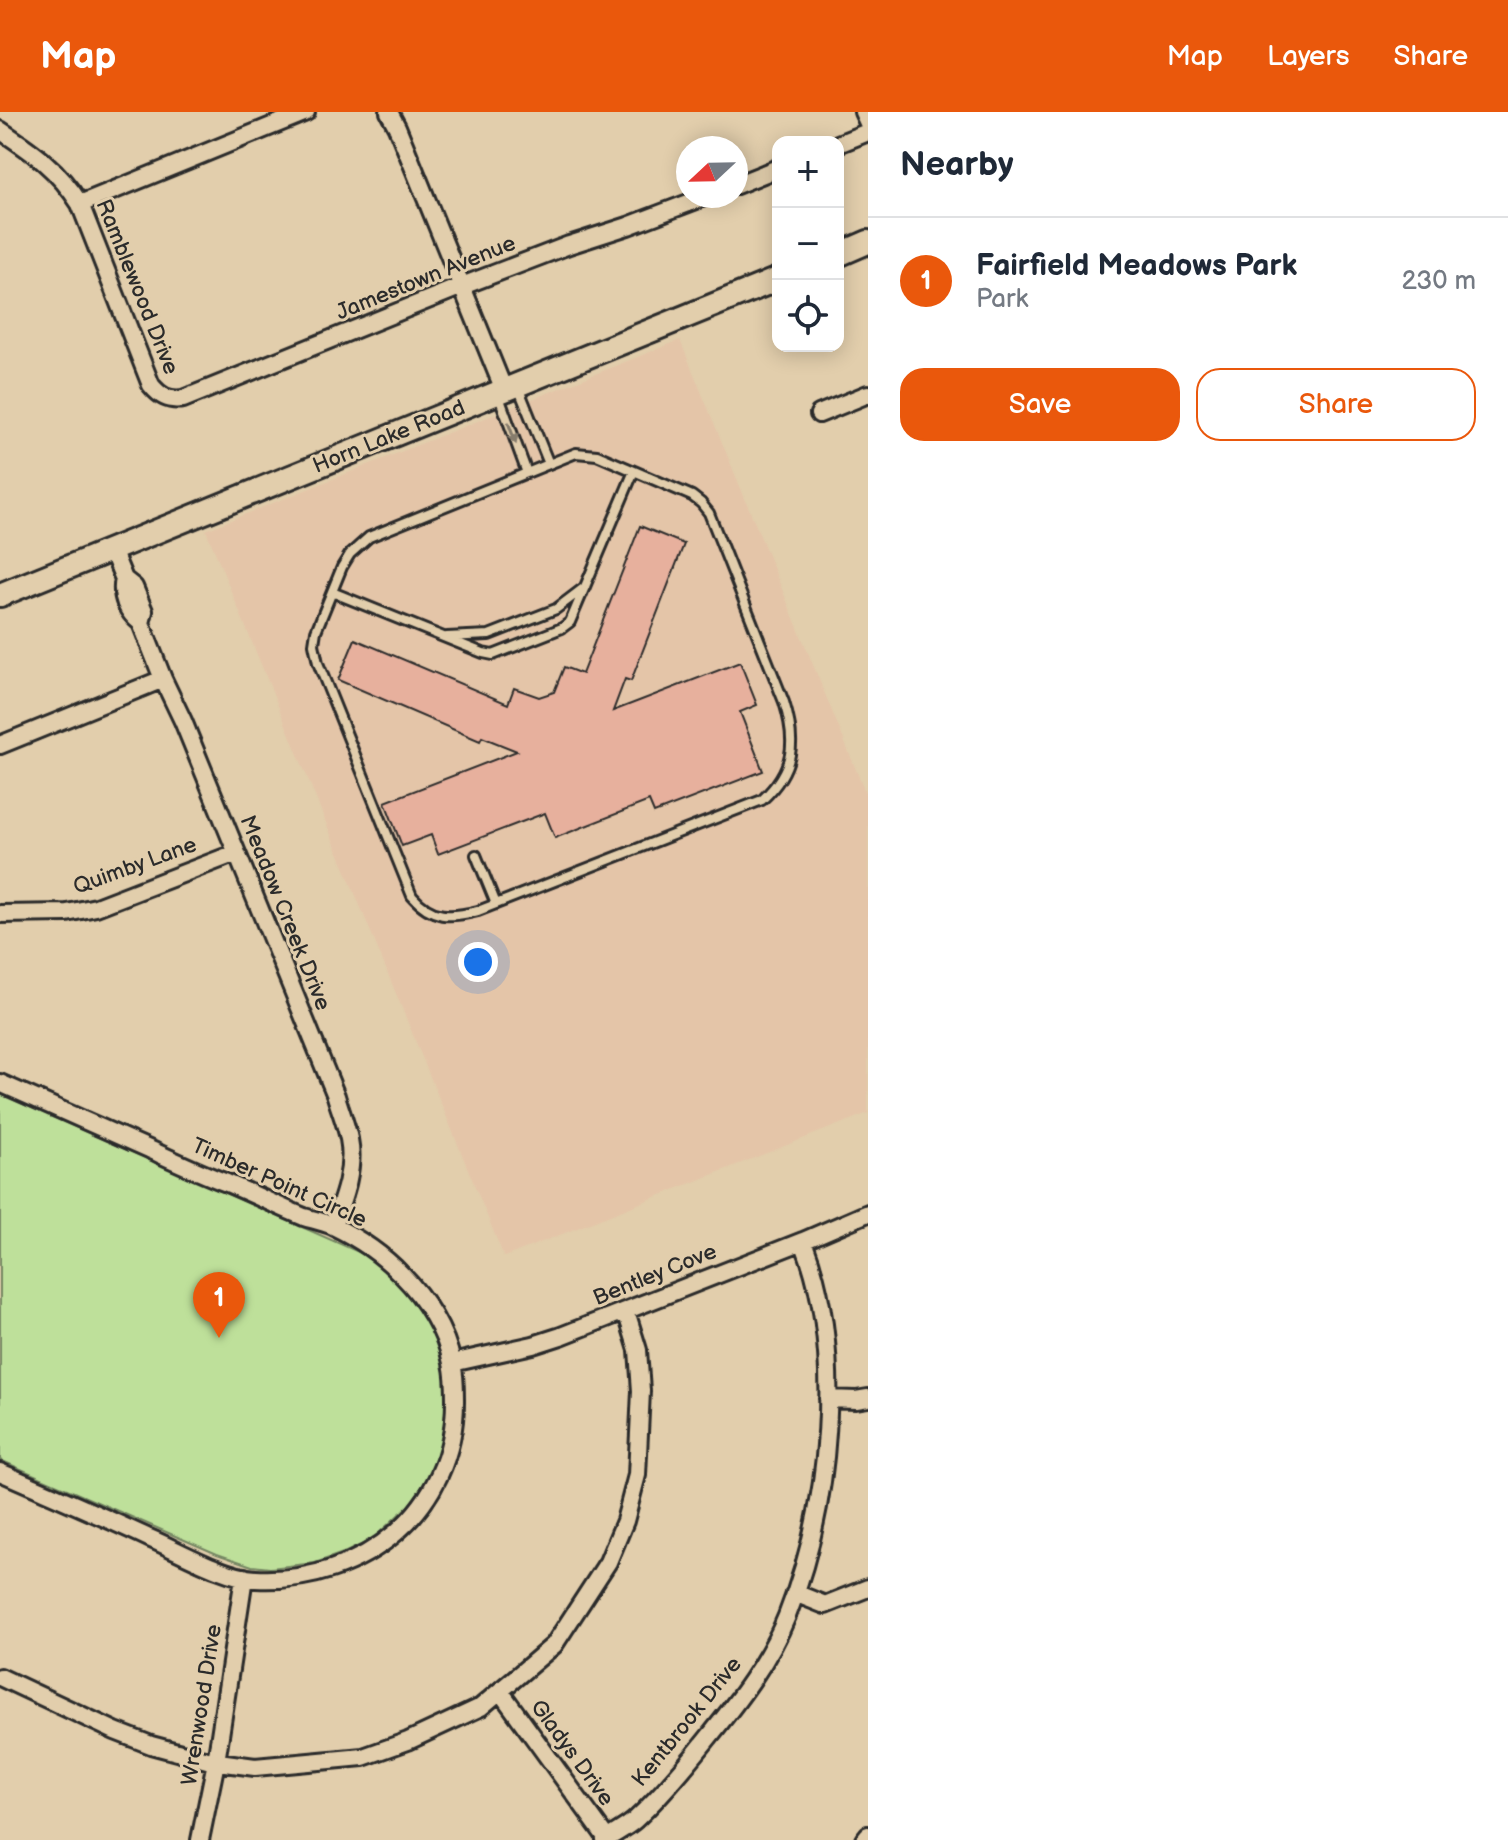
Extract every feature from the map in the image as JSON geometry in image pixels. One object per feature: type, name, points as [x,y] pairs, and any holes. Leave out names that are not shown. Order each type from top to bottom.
[{"type":"main road","points":[[844,252],[868,242]]},
{"type":"main road","name":"Horn Lake Road","points":[[0,595],[776,280]]},
{"type":"street","points":[[80,204],[306,112]]},
{"type":"street","points":[[389,112],[506,389]]},
{"type":"street","points":[[863,112],[868,123]]},
{"type":"street","name":"Ramblewood Drive","points":[[0,130],[46,162],[80,204],[151,385],[162,396]]},
{"type":"street","points":[[844,142],[868,132]]},
{"type":"street","points":[[748,180],[772,170]]},
{"type":"street","name":"Jamestown Avenue","points":[[162,396],[183,399],[462,286],[676,208]]},
{"type":"street","points":[[819,414],[868,394]]},
{"type":"street","name":"Meadow Creek Drive","points":[[112,550],[124,579],[134,587],[144,611],[141,623],[345,1124],[350,1141],[348,1175],[333,1226]]},
{"type":"street","points":[[0,745],[163,679]]},
{"type":"street","name":"Quimby Lane","points":[[0,914],[67,913],[96,907],[236,853]]},
{"type":"street","name":"Timber Point Circle","points":[[0,1083],[226,1183],[333,1226],[381,1256],[413,1286],[439,1328],[452,1363],[455,1412],[440,1475],[410,1520],[390,1539],[350,1563],[296,1576],[244,1577],[207,1564],[0,1472]]},
{"type":"street","name":"Bentley Cove","points":[[452,1363],[533,1345],[626,1311],[868,1213]]},
{"type":"street","name":"Kentbrook Drive","points":[[607,1840],[633,1822],[677,1777],[738,1701],[766,1657],[795,1593],[821,1492],[828,1399],[823,1324],[803,1241]]},
{"type":"street","points":[[0,1677],[151,1745],[216,1762],[255,1767],[363,1757],[408,1741],[481,1707],[554,1645],[608,1562],[625,1521],[637,1475],[641,1400],[638,1350],[626,1311]]},
{"type":"street","points":[[828,1399],[868,1398]]},
{"type":"street","name":"Wrenwood Drive","points":[[200,1840],[216,1762],[244,1577]]},
{"type":"street","points":[[795,1593],[825,1605],[868,1588]]},
{"type":"street","name":"Gladys Drive","points":[[500,1691],[607,1840]]},
{"type":"lane","points":[[506,389],[549,464]]},
{"type":"lane","points":[[506,389],[527,473]]},
{"type":"lane","points":[[576,453],[587,453],[634,471],[692,496],[709,513],[792,724],[787,766],[781,779],[762,800],[496,904],[469,913],[437,914],[412,896],[318,663],[314,644],[316,631],[342,567],[350,554],[369,537],[576,453]]},
{"type":"lane","points":[[332,592],[493,655],[562,628],[570,622],[634,471]]},
{"type":"lane","points":[[442,637],[489,635],[556,609],[586,586]]},
{"type":"lane","points":[[476,855],[496,904]]},
{"type":"shaded area","points":[[680,340],[868,799],[868,1113],[504,1257],[206,530]]},
{"type":"green space","points":[[0,1094],[370,1257],[399,1279],[434,1329],[446,1367],[449,1390],[445,1438],[439,1456],[408,1506],[379,1533],[346,1552],[315,1563],[270,1568],[252,1566],[217,1554],[0,1460]]},
{"type":"building","points":[[640,526],[684,544],[631,681],[625,679],[613,711],[740,662],[757,705],[740,712],[763,771],[654,813],[649,801],[555,838],[545,813],[438,854],[431,835],[402,846],[385,802],[517,751],[482,737],[480,741],[338,680],[355,639],[508,704],[514,688],[539,697],[554,692],[564,667],[582,674]]},
{"type":"place","name":"Fairfield Meadows Park","points":[[219,1338]]}]
